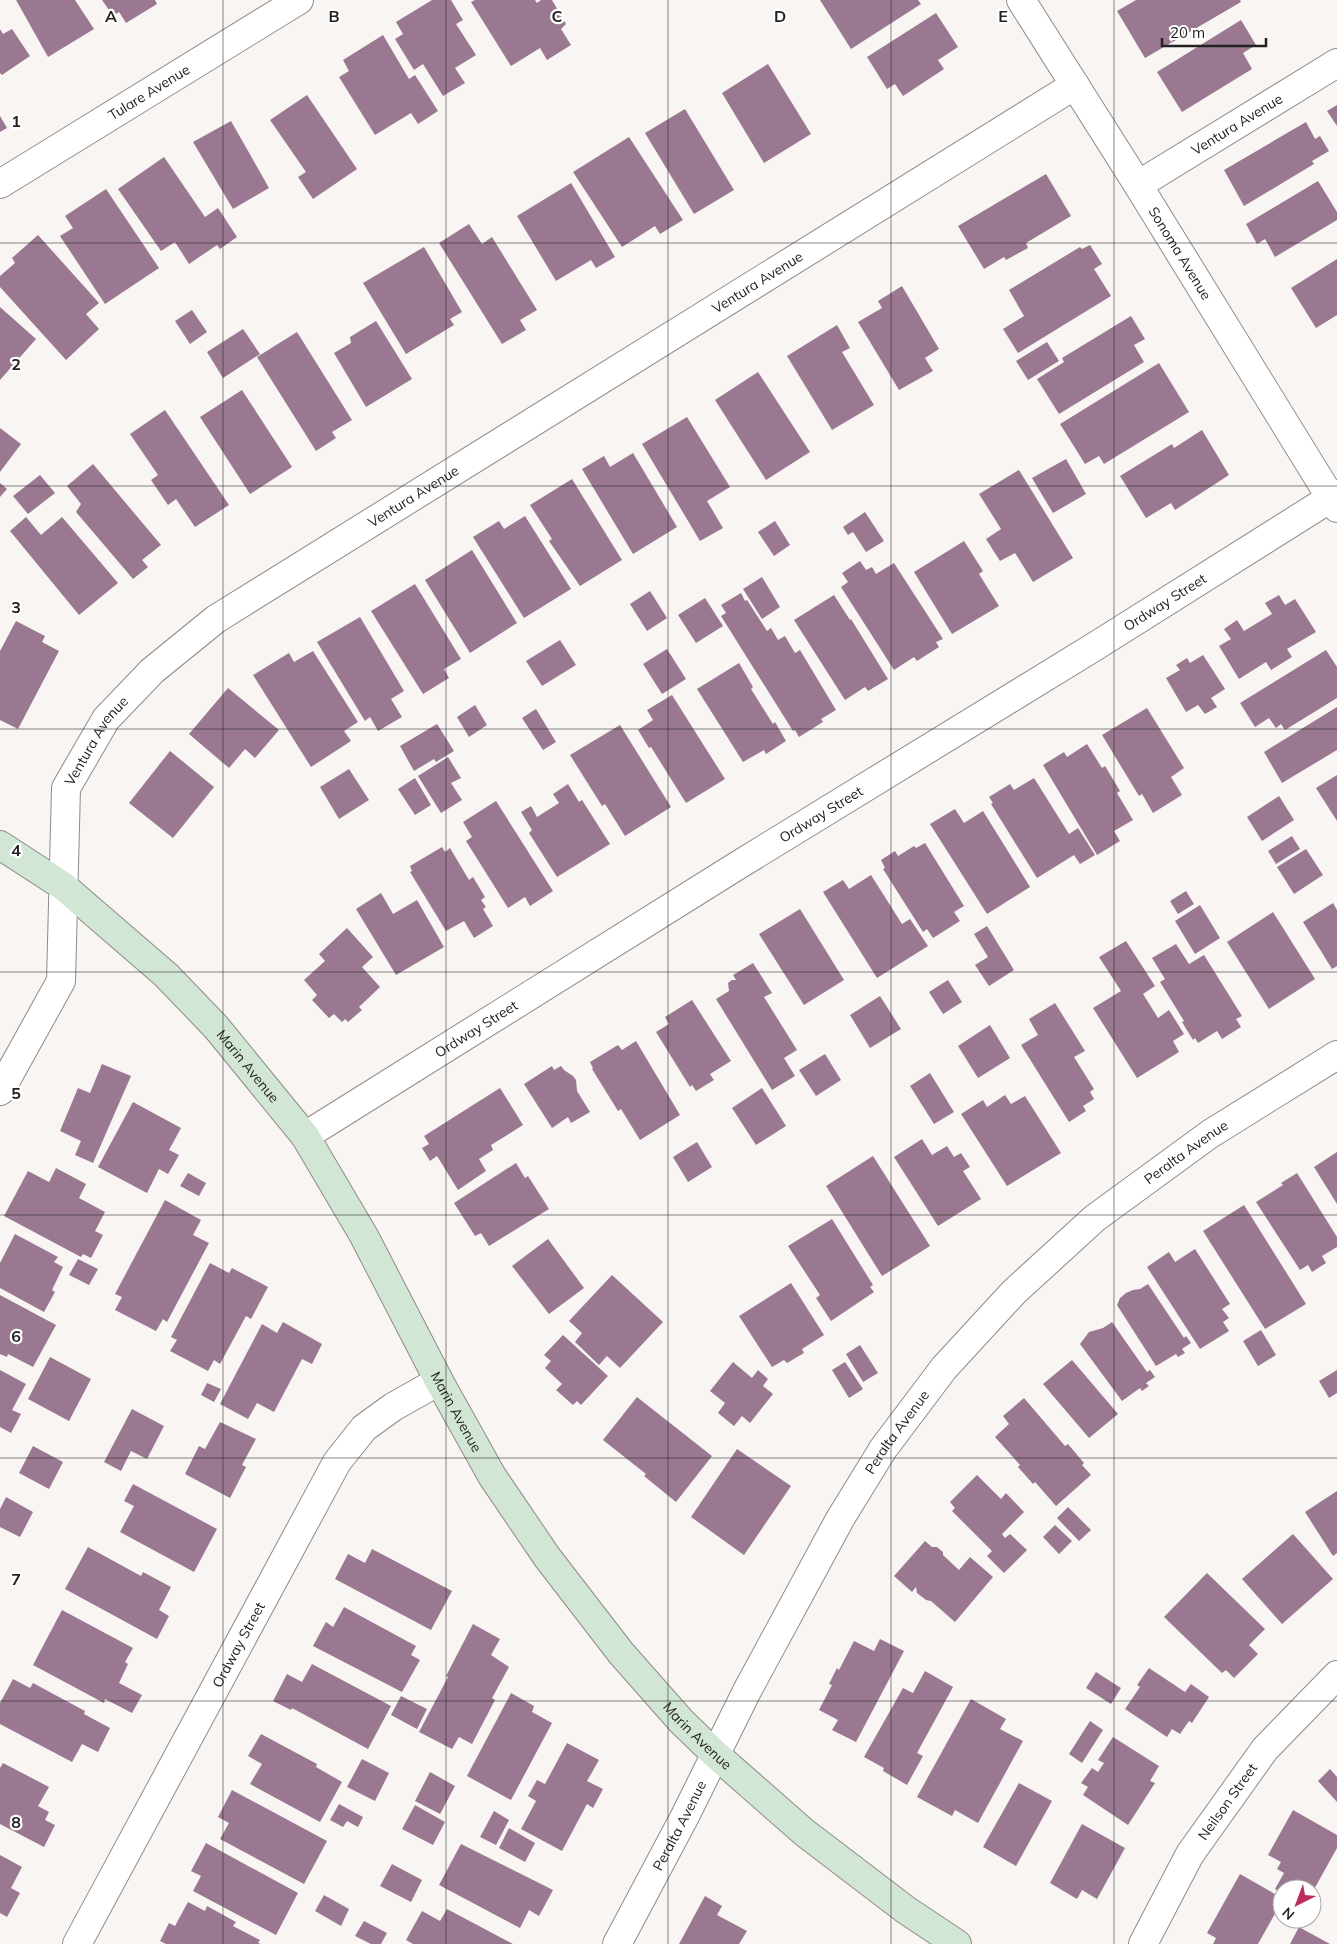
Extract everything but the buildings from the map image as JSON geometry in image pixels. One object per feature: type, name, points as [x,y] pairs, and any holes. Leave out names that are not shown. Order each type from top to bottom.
[{"type":"main road","name":"Marin Avenue","points":[[0,845],[63,886],[112,927],[172,982],[216,1027],[305,1136],[364,1236],[492,1476],[547,1557],[621,1653],[681,1721],[715,1754],[805,1832],[906,1910],[957,1944]]},
{"type":"street","name":"Tulare Avenue","points":[[0,184],[299,0]]},
{"type":"street","name":"Sonoma Avenue","points":[[1021,0],[1335,500]]},
{"type":"street","name":"Ventura Avenue","points":[[1138,185],[1337,63]]},
{"type":"street","name":"Ventura Avenue","points":[[0,1091],[61,981],[66,788],[106,719],[152,671],[216,619],[1075,85]]},
{"type":"street","name":"Ordway Street","points":[[305,1136],[732,870],[1335,500]]},
{"type":"street","name":"Peralta Avenue","points":[[617,1944],[685,1816],[747,1691],[840,1519],[883,1449],[944,1368],[1014,1292],[1095,1218],[1210,1134],[1337,1055]]},
{"type":"street","name":"Ordway Street","points":[[77,1944],[337,1462],[364,1428],[393,1407],[440,1381]]},
{"type":"street","name":"Neilson Street","points":[[1143,1944],[1190,1854],[1265,1749],[1337,1675]]}]
